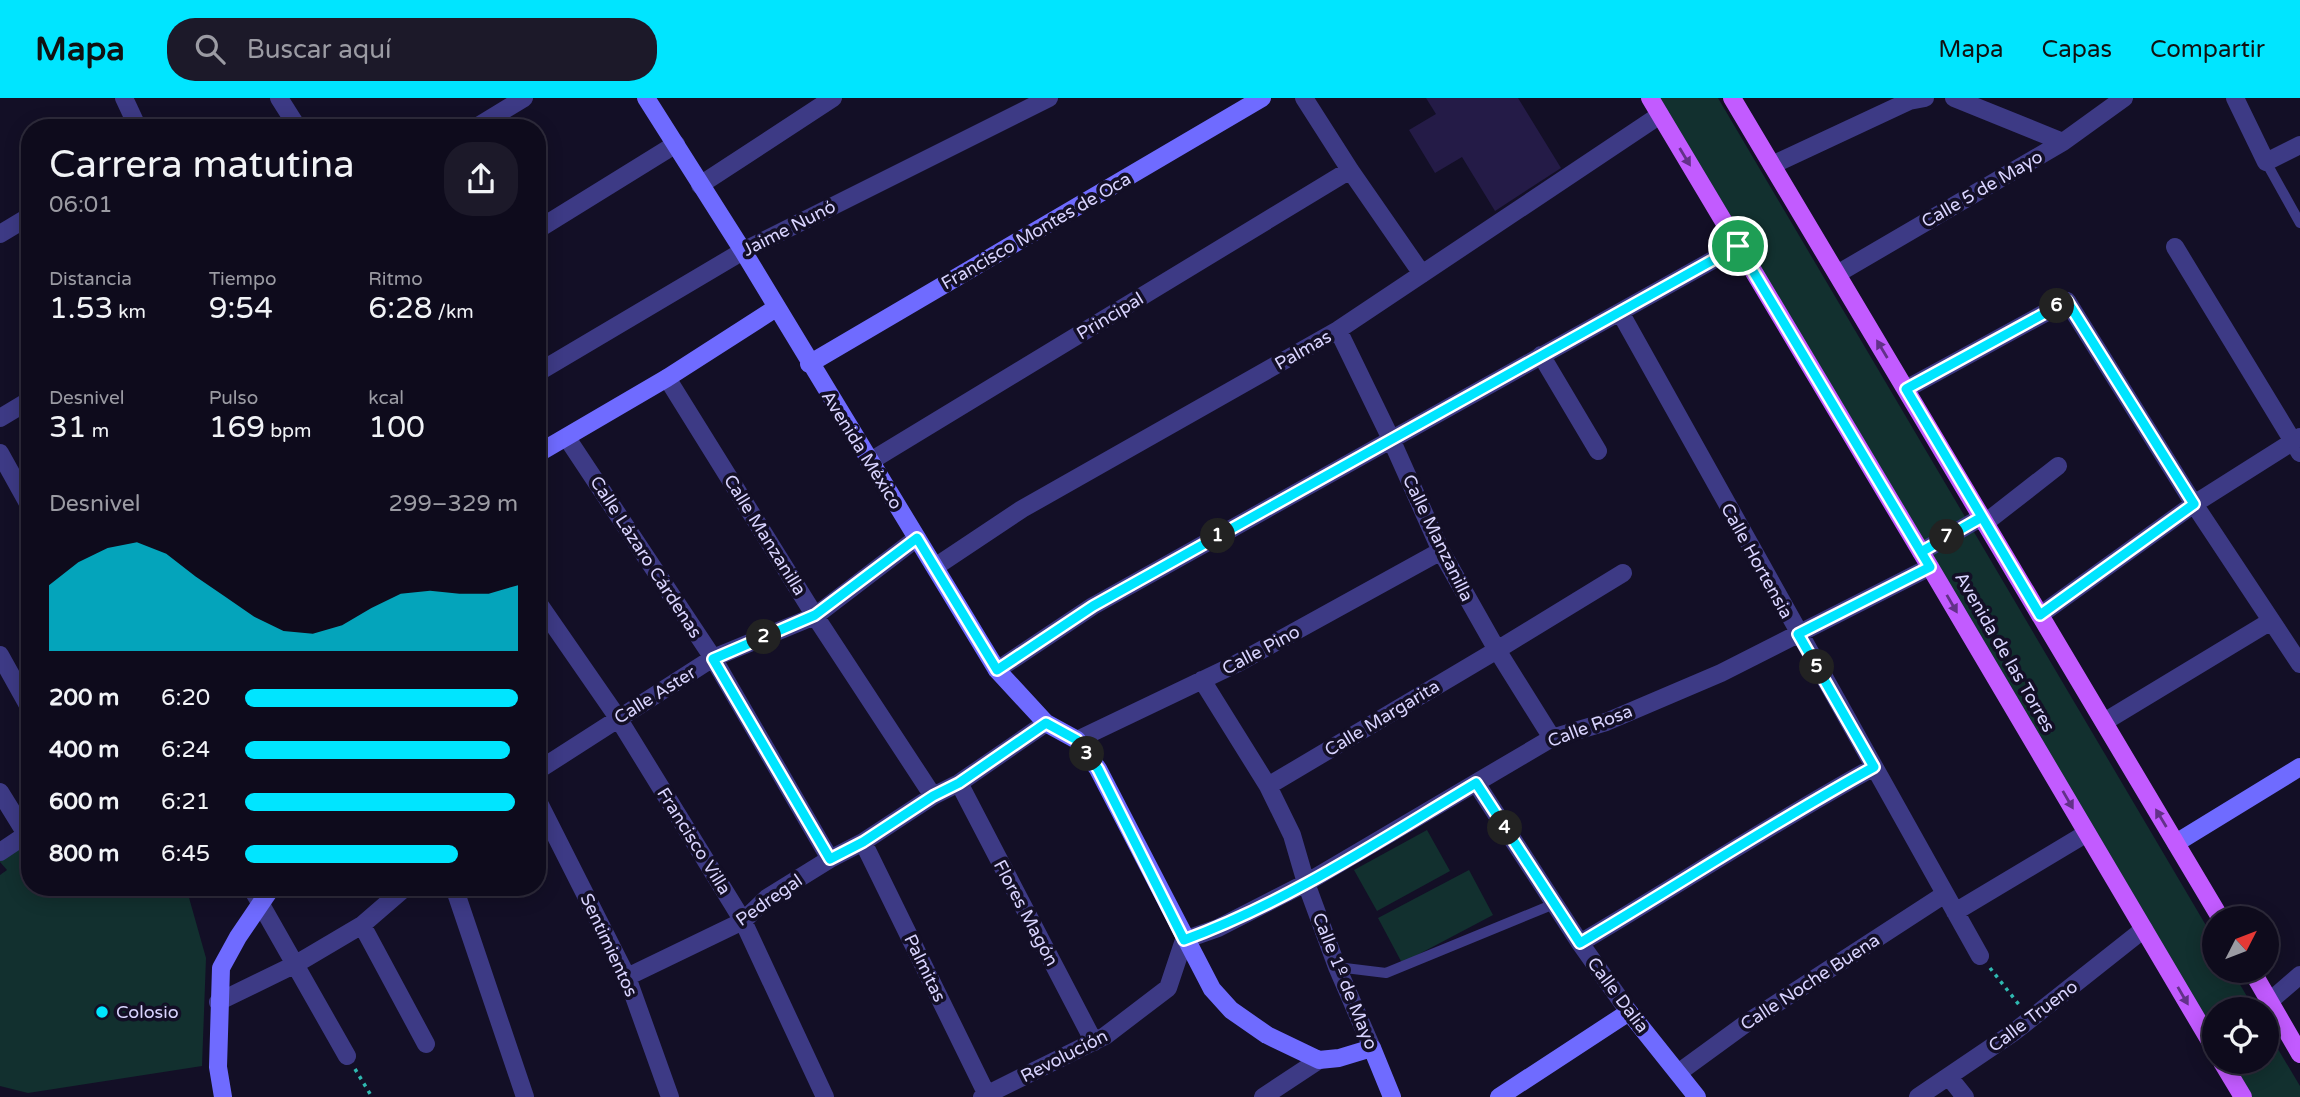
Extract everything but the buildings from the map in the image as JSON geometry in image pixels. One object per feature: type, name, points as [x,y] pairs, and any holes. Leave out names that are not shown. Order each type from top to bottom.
[{"type":"main road","name":"Avenida de las Torres","points":[[1650,98],[2202,1028]]},
{"type":"main road","points":[[1732,98],[2213,906]]},
{"type":"main road","points":[[2279,1016],[2300,1054]]},
{"type":"main road","points":[[2229,1074],[2242,1097]]},
{"type":"street","points":[[124,98],[134,119]]},
{"type":"street","points":[[279,98],[292,119]]},
{"type":"street","points":[[490,119],[524,98]]},
{"type":"street","name":"Avenida México","points":[[646,98],[743,251],[997,670],[1046,723],[1077,740],[1098,769],[1184,940],[1212,989],[1231,1010],[1267,1035],[1319,1060]]},
{"type":"street","points":[[700,185],[833,98]]},
{"type":"street","name":"Jaime Nunó","points":[[546,368],[743,251],[1049,98]]},
{"type":"street","name":"Francisco Montes de Oca","points":[[809,363],[1262,98]]},
{"type":"street","points":[[1304,98],[1422,274]]},
{"type":"street","points":[[1772,165],[1909,101],[1925,98]]},
{"type":"street","points":[[1954,98],[2063,142]]},
{"type":"street","name":"Calle 5 de Mayo","points":[[1837,274],[2063,142],[2123,98]]},
{"type":"street","points":[[2235,98],[2266,162],[2300,145]]},
{"type":"street","name":"Palmas","points":[[934,567],[1022,509],[1338,330],[1660,116]]},
{"type":"street","points":[[546,224],[676,144]]},
{"type":"street","name":"Principal","points":[[869,462],[1350,170]]},
{"type":"street","points":[[0,234],[21,221]]},
{"type":"street","points":[[997,670],[1093,606],[1738,246]]},
{"type":"street","points":[[2040,615],[2194,504],[2298,444],[2175,247]]},
{"type":"street","points":[[1906,389],[2067,301],[2194,504],[2300,664]]},
{"type":"street","points":[[546,448],[667,378],[776,308]]},
{"type":"street","name":"Calle Hortensia","points":[[1620,312],[1980,956]]},
{"type":"street","name":"Calle Manzanilla","points":[[1338,330],[1441,551],[1497,650],[1552,738]]},
{"type":"street","points":[[1541,355],[1598,451]]},
{"type":"street","name":"Calle Manzanilla","points":[[667,378],[815,615],[933,796]]},
{"type":"street","points":[[0,418],[21,405]]},
{"type":"street","name":"Calle Lázaro Cárdenas","points":[[567,438],[713,659],[830,859]]},
{"type":"street","points":[[0,453],[21,491]]},
{"type":"street","name":"Calle Rosa","points":[[1184,940],[1218,928],[1306,883],[1552,738],[1606,722],[1708,679],[1798,634],[1926,559],[2058,466]]},
{"type":"street","name":"Calle Aster","points":[[546,765],[713,659],[815,615],[917,538]]},
{"type":"street","name":"Calle Pino","points":[[1077,740],[1236,664],[1441,551]]},
{"type":"street","name":"Calle Margarita","points":[[1268,786],[1623,573]]},
{"type":"street","name":"Francisco Villa","points":[[546,614],[618,718],[743,921],[825,1097]]},
{"type":"street","points":[[2104,722],[2271,621]]},
{"type":"street","points":[[0,655],[21,693]]},
{"type":"street","name":"Calle 1º de Mayo","points":[[1202,680],[1268,786],[1292,835],[1306,883],[1337,967],[1392,1097]]},
{"type":"street","name":"Pedregal","points":[[627,977],[743,921],[767,898],[863,842],[933,796],[959,783],[1046,723]]},
{"type":"street","points":[[1580,943],[1685,881],[1804,805],[1874,767]]},
{"type":"street","points":[[2176,843],[2300,767]]},
{"type":"street","name":"Flores Magón","points":[[959,783],[1094,1042]]},
{"type":"street","name":"Calle Dalia","points":[[1476,783],[1580,943],[1629,1012],[1697,1097]]},
{"type":"street","points":[[0,792],[21,823]]},
{"type":"street","name":"Sentimientos","points":[[546,817],[627,977],[670,1097]]},
{"type":"street","points":[[1955,912],[2087,833]]},
{"type":"street","points":[[0,852],[21,838]]},
{"type":"street","name":"Palmitas","points":[[863,842],[985,1096]]},
{"type":"street","name":"Calle Noche Buena","points":[[1678,1073],[1748,1022],[1944,894]]},
{"type":"street","points":[[223,1097],[218,1067],[221,968],[259,896]]},
{"type":"street","points":[[263,896],[296,964],[347,1056]]},
{"type":"street","points":[[218,1002],[296,964],[362,925],[396,896]]},
{"type":"street","points":[[457,896],[525,1097]]},
{"type":"street","points":[[362,925],[425,1044]]},
{"type":"street","name":"Calle Trueno","points":[[1918,1097],[2031,1018],[2144,929]]},
{"type":"street","name":"Revolución","points":[[985,1096],[1105,1036],[1168,988],[1184,940]]},
{"type":"street","points":[[2274,997],[2300,975]]},
{"type":"street","points":[[1499,1097],[1629,1012]]},
{"type":"street","points":[[1263,1097],[1319,1060],[1339,1058],[1372,1048]]},
{"type":"street","points":[[1949,1077],[1965,1097]]},
{"type":"lane","points":[[2266,162],[2300,223]]},
{"type":"lane","points":[[1337,967],[1386,973],[1554,904]]},
{"type":"path","points":[[1980,956],[2031,1018]]},
{"type":"path","points":[[347,1056],[372,1097]]},
{"type":"green space","points":[[1657,98],[1718,98],[2202,919],[2202,984],[2240,984],[2247,997],[2202,997],[2202,1019]]},
{"type":"green space","points":[[1427,830],[1450,871],[1377,911],[1354,870]]},
{"type":"green space","name":"Colosio","points":[[21,840],[21,896],[189,896],[206,958],[202,1066],[28,1093],[0,1086],[0,875],[7,870],[0,862],[0,855]]},
{"type":"green space","points":[[1469,870],[1493,915],[1402,963],[1378,918]]},
{"type":"green space","points":[[2279,1051],[2300,1086],[2300,1097],[2248,1097],[2235,1074],[2279,1074]]},
{"type":"place","name":"Colosio","points":[[102,1012]]},
{"type":"route","points":[[1738,246],[1093,606],[997,670],[917,538],[815,615],[713,659],[830,859],[863,842],[933,796],[959,783],[1046,723],[1077,740],[1098,769],[1184,940],[1218,928],[1306,883],[1476,783],[1580,943],[1685,881],[1804,805],[1874,767],[1798,634],[1930,567],[1921,552],[1982,517],[1906,389],[2067,301],[2194,504],[2040,615],[1982,517],[1921,552],[1738,246]]}]
